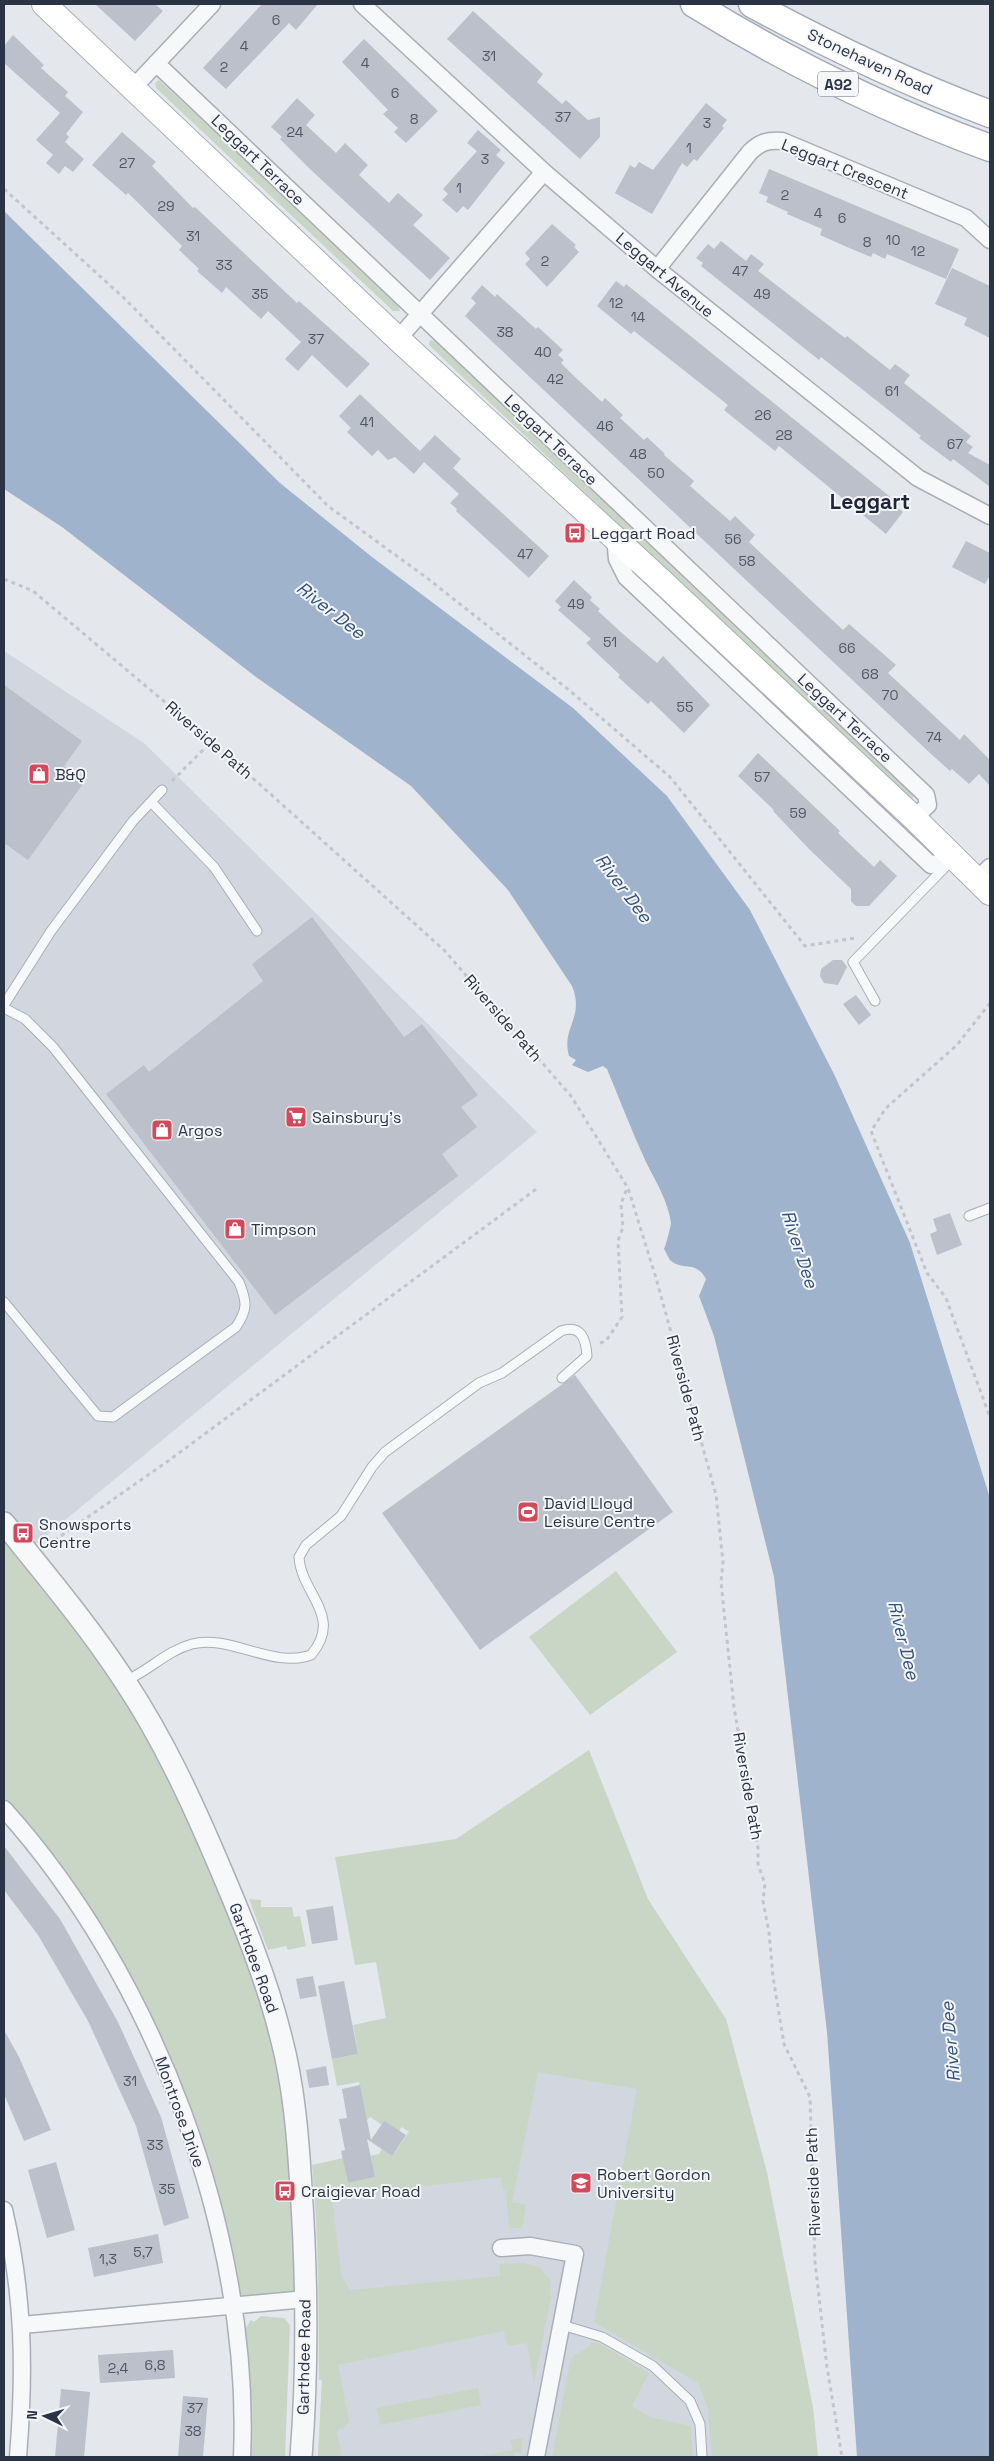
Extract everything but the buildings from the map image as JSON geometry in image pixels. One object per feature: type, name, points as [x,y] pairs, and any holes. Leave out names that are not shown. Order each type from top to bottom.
[{"type":"main road","name":"Leggart Terrace","points":[[44,4],[398,339],[615,538],[954,857],[986,880]]},
{"type":"main road","name":"Stonehaven Road","points":[[694,4],[744,34],[831,80],[905,114],[990,148]]},
{"type":"main road","name":"Stonehaven Road","points":[[752,4],[796,28],[902,78],[990,114]]},
{"type":"street","points":[[133,88],[212,4]]},
{"type":"street","name":"Leggart Avenue","points":[[362,4],[544,172],[656,269],[918,478],[990,516]]},
{"type":"street","name":"Leggart Terrace","points":[[156,63],[926,795],[928,805],[914,818]]},
{"type":"street","name":"Leggart Crescent","points":[[656,269],[750,152],[767,141],[782,141],[966,218],[990,240]]},
{"type":"street","points":[[398,339],[544,172]]},
{"type":"street","points":[[615,538],[616,559],[626,577],[931,865],[954,857]]},
{"type":"street","name":"Garthdee Road","points":[[4,1523],[92,1634],[125,1681],[158,1736],[204,1829],[246,1929],[281,2036],[289,2073],[298,2152],[306,2299],[306,2383],[301,2457]]},
{"type":"street","name":"Montrose Drive","points":[[4,1809],[45,1860],[99,1938],[160,2056],[181,2107],[197,2156],[235,2307],[241,2380],[242,2457]]},
{"type":"street","points":[[4,2210],[14,2252],[22,2325],[22,2401],[18,2457]]},
{"type":"street","points":[[501,2248],[530,2246],[576,2254],[536,2457]]},
{"type":"street","points":[[22,2325],[306,2299]]},
{"type":"lane","points":[[5,1307],[98,1416],[113,1417],[236,1328],[244,1315],[246,1298],[239,1282],[53,1047],[25,1020],[4,1007],[51,931],[133,821],[152,803],[162,790]]},
{"type":"lane","points":[[152,803],[214,867],[257,931]]},
{"type":"lane","points":[[875,1001],[853,962],[954,857]]},
{"type":"lane","points":[[968,1216],[990,1208]]},
{"type":"lane","points":[[125,1681],[174,1651],[192,1644],[224,1645],[294,1660],[311,1655],[324,1634],[324,1624],[320,1607],[301,1572],[298,1557],[306,1546],[342,1516],[385,1452],[479,1382],[502,1373],[561,1331],[568,1329],[577,1330],[585,1338],[586,1356],[583,1361],[562,1378]]},
{"type":"lane","points":[[562,2325],[602,2337],[653,2366],[690,2401],[700,2424],[702,2457]]},
{"type":"path","points":[[4,189],[124,298],[328,506],[427,578],[569,690],[670,777],[805,946],[861,937]]},
{"type":"path","name":"Riverside Path","points":[[4,578],[33,591],[217,746],[444,950],[571,1096],[628,1188],[656,1278],[716,1495],[723,1562],[721,1582],[734,1708],[758,1848],[758,1864],[765,1884],[763,1901],[769,1932],[773,1977],[784,2044],[810,2097],[815,2262],[827,2367],[842,2457]]},
{"type":"path","points":[[162,790],[206,747],[217,746]]},
{"type":"path","points":[[990,1003],[957,1045],[886,1108],[872,1131],[927,1273],[946,1298],[990,1417]]},
{"type":"path","points":[[31,1557],[168,1461],[538,1187]]},
{"type":"path","points":[[586,1348],[606,1341],[622,1317],[618,1240],[623,1227],[621,1204],[628,1188]]},
{"type":"shaded area","points":[[4,651],[144,743],[537,1132],[36,1544],[4,1508]]},
{"type":"shaded area","name":"Robert Gordon University","points":[[726,2019],[767,2173],[813,2408],[818,2457],[318,2457],[322,2380],[319,2380],[319,2308],[315,2192],[498,2169],[510,2049]]},
{"type":"green space","points":[[159,80],[397,302],[400,311],[393,311],[156,88],[155,83]]},
{"type":"green space","points":[[430,340],[435,341],[913,793],[913,798],[908,798],[431,347],[429,344]]},
{"type":"green space","points":[[4,1523],[158,1736],[281,2037],[306,2299],[235,2307],[208,2195],[122,1980],[4,1809]]},
{"type":"green space","points":[[616,1571],[677,1652],[590,1715],[529,1637]]},
{"type":"green space","points":[[589,1750],[648,1899],[726,2019],[767,2173],[813,2408],[818,2457],[712,2457],[708,2408],[698,2383],[594,2322],[637,2089],[538,2072],[512,2202],[526,2205],[522,2228],[509,2228],[506,2191],[503,2191],[501,2177],[332,2197],[341,2275],[350,2290],[500,2276],[499,2264],[524,2263],[539,2267],[550,2280],[551,2297],[534,2383],[527,2343],[508,2346],[504,2331],[338,2365],[349,2421],[344,2428],[337,2430],[342,2457],[318,2457],[322,2380],[319,2380],[318,2242],[312,2165],[343,2158],[348,2183],[375,2177],[370,2156],[379,2154],[382,2149],[392,2156],[409,2132],[402,2127],[399,2131],[382,2125],[370,2117],[367,2120],[359,2082],[337,2086],[332,2059],[358,2054],[353,2025],[386,2018],[376,1962],[355,1965],[335,1857],[456,1839]]},
{"type":"green space","points":[[249,1899],[261,1900],[261,1907],[292,1907],[294,1917],[300,1916],[306,1946],[288,1950],[286,1946],[268,1950]]},
{"type":"green space","points":[[261,2316],[284,2318],[290,2325],[285,2457],[250,2457],[245,2329],[251,2320],[254,2322]]},
{"type":"green space","points":[[591,2342],[600,2344],[649,2373],[632,2406],[650,2417],[691,2426],[693,2457],[552,2457],[570,2363],[574,2355],[588,2348]]},
{"type":"green space","points":[[478,2388],[481,2405],[380,2425],[377,2408]]},
{"type":"green space","points":[[523,2438],[521,2453],[515,2452],[514,2457],[478,2457],[513,2450],[510,2440]]},
{"type":"water","name":"River Dee","points":[[4,211],[280,483],[372,557],[573,708],[667,796],[750,910],[835,1076],[910,1243],[990,1498],[990,2457],[857,2457],[827,2032],[774,1577],[714,1336],[699,1296],[706,1279],[698,1269],[680,1265],[670,1260],[664,1249],[671,1223],[667,1207],[641,1151],[607,1069],[603,1066],[588,1072],[572,1065],[576,1060],[569,1056],[567,1046],[576,1006],[572,986],[508,890],[411,786],[256,677],[62,527],[4,489]]},
{"type":"place","name":"Leggart Road","points":[[575,533]]},
{"type":"place","name":"B&Q","points":[[39,774]]},
{"type":"place","name":"Sainsbury's","points":[[296,1117]]},
{"type":"place","name":"Argos","points":[[162,1130]]},
{"type":"place","name":"Timpson","points":[[235,1229]]},
{"type":"place","name":"David Lloyd Leisure Centre","points":[[528,1512]]},
{"type":"place","name":"Snowsports Centre","points":[[23,1533]]},
{"type":"place","name":"Robert Gordon University","points":[[581,2183]]},
{"type":"place","name":"Craigievar Road","points":[[285,2191]]},
{"type":"district","name":"Leggart","points":[[870,501]]}]
